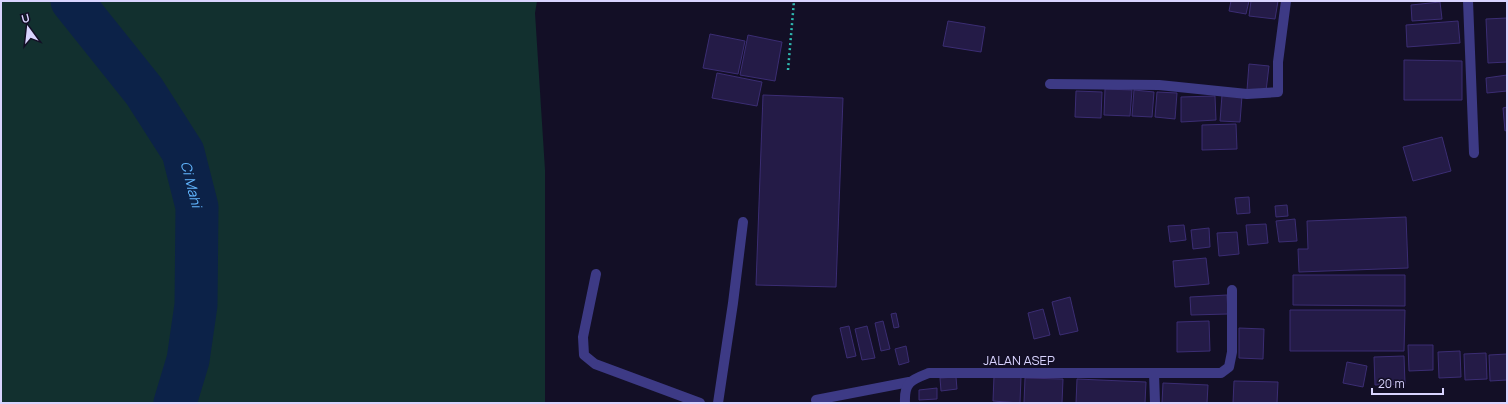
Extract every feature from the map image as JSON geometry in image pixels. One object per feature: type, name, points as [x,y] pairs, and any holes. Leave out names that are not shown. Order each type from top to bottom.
[{"type":"street","points":[[1050,84],[1159,85],[1247,94],[1278,92],[1278,62],[1286,1]]},
{"type":"street","points":[[1468,1],[1474,153]]},
{"type":"street","points":[[718,403],[743,222]]},
{"type":"street","points":[[596,274],[583,337],[584,355],[595,364],[700,403]]},
{"type":"street","name":"JALAN ASEP","points":[[816,400],[909,382],[929,373],[1221,373],[1229,367],[1232,352],[1232,290]]},
{"type":"street","points":[[1154,373],[1155,403]]},
{"type":"street","points":[[905,403],[904,391],[909,382]]},
{"type":"path","points":[[788,70],[794,1]]},
{"type":"green space","points":[[1,1],[537,1],[535,13],[545,170],[545,403],[1,403]]},
{"type":"building","points":[[1231,1],[1249,1],[1246,14],[1229,11]]},
{"type":"building","points":[[1251,1],[1278,1],[1275,19],[1249,16]]},
{"type":"building","points":[[1440,2],[1442,19],[1412,21],[1411,5]]},
{"type":"building","points":[[1507,18],[1507,62],[1488,63],[1486,19]]},
{"type":"building","points":[[948,21],[985,27],[981,52],[943,46]]},
{"type":"building","points":[[1458,21],[1460,43],[1407,47],[1406,25]]},
{"type":"building","points":[[710,34],[745,41],[738,74],[703,68]]},
{"type":"building","points":[[748,35],[782,42],[775,81],[740,75]]},
{"type":"building","points":[[1404,60],[1462,61],[1462,100],[1404,100]]},
{"type":"building","points":[[1249,64],[1269,66],[1266,91],[1247,90]]},
{"type":"building","points":[[717,73],[762,82],[757,106],[712,98]]},
{"type":"building","points":[[1507,75],[1507,91],[1487,93],[1486,78]]},
{"type":"building","points":[[1105,89],[1132,90],[1130,116],[1104,115]]},
{"type":"building","points":[[1134,90],[1154,92],[1152,117],[1132,116]]},
{"type":"building","points":[[1076,91],[1102,92],[1101,118],[1075,117]]},
{"type":"building","points":[[1157,92],[1177,93],[1175,119],[1155,117]]},
{"type":"building","points":[[763,95],[843,98],[836,287],[756,285]]},
{"type":"building","points":[[1222,95],[1242,96],[1240,122],[1220,121]]},
{"type":"building","points":[[1215,96],[1216,120],[1181,122],[1181,97]]},
{"type":"building","points":[[1507,107],[1507,130],[1505,131],[1503,108]]},
{"type":"building","points":[[1236,124],[1237,149],[1202,150],[1202,125]]},
{"type":"building","points":[[1442,137],[1451,171],[1413,181],[1403,147]]},
{"type":"building","points":[[1249,197],[1250,213],[1237,214],[1235,198]]},
{"type":"building","points":[[1287,205],[1288,216],[1276,217],[1275,206]]},
{"type":"building","points":[[1406,217],[1408,268],[1299,272],[1298,249],[1308,249],[1307,221]]},
{"type":"building","points":[[1295,219],[1297,241],[1279,242],[1276,221]]},
{"type":"building","points":[[1266,224],[1268,243],[1248,245],[1246,225]]},
{"type":"building","points":[[1184,225],[1186,240],[1170,242],[1168,226]]},
{"type":"building","points":[[1209,228],[1210,247],[1193,249],[1191,230]]},
{"type":"building","points":[[1237,232],[1239,254],[1219,256],[1217,233]]},
{"type":"building","points":[[1206,258],[1209,284],[1175,287],[1173,261]]},
{"type":"building","points":[[1293,275],[1405,275],[1405,306],[1293,305]]},
{"type":"building","points":[[1227,295],[1228,314],[1191,315],[1190,297]]},
{"type":"building","points":[[1070,297],[1078,331],[1060,335],[1052,302]]},
{"type":"building","points":[[1043,309],[1050,335],[1034,339],[1028,313]]},
{"type":"building","points":[[1290,310],[1405,310],[1404,351],[1290,351]]},
{"type":"building","points":[[896,313],[899,327],[894,328],[891,314]]},
{"type":"building","points":[[883,321],[890,349],[881,351],[875,323]]},
{"type":"building","points":[[1209,321],[1210,351],[1177,352],[1177,322]]},
{"type":"building","points":[[849,326],[856,356],[847,358],[840,328]]},
{"type":"building","points":[[867,326],[875,358],[862,360],[855,329]]},
{"type":"building","points":[[1239,328],[1264,329],[1263,359],[1239,358]]},
{"type":"building","points":[[1408,345],[1433,345],[1433,370],[1409,371]]},
{"type":"building","points":[[906,346],[909,362],[899,365],[895,349]]},
{"type":"building","points":[[1460,351],[1461,377],[1439,378],[1438,352]]},
{"type":"building","points":[[1486,353],[1487,379],[1465,380],[1464,354]]},
{"type":"building","points":[[1507,354],[1507,380],[1490,381],[1489,355]]},
{"type":"building","points":[[1404,356],[1405,384],[1375,385],[1374,357]]},
{"type":"building","points":[[1347,362],[1367,366],[1363,387],[1343,383]]},
{"type":"building","points":[[994,376],[1021,377],[1020,403],[993,401]]},
{"type":"building","points":[[956,377],[957,389],[941,391],[940,378]]},
{"type":"building","points":[[1025,378],[1063,379],[1062,403],[1024,403]]},
{"type":"building","points":[[1077,379],[1146,382],[1145,403],[1076,403]]},
{"type":"building","points":[[1234,381],[1278,382],[1277,403],[1233,403]]},
{"type":"building","points":[[1163,383],[1208,385],[1207,403],[1162,403]]},
{"type":"building","points":[[937,388],[937,399],[919,400],[919,390]]},
{"type":"waterway","name":"Ci Mahi","points":[[72,1],[144,91],[183,152],[197,207],[196,305],[188,360],[175,403]]}]
